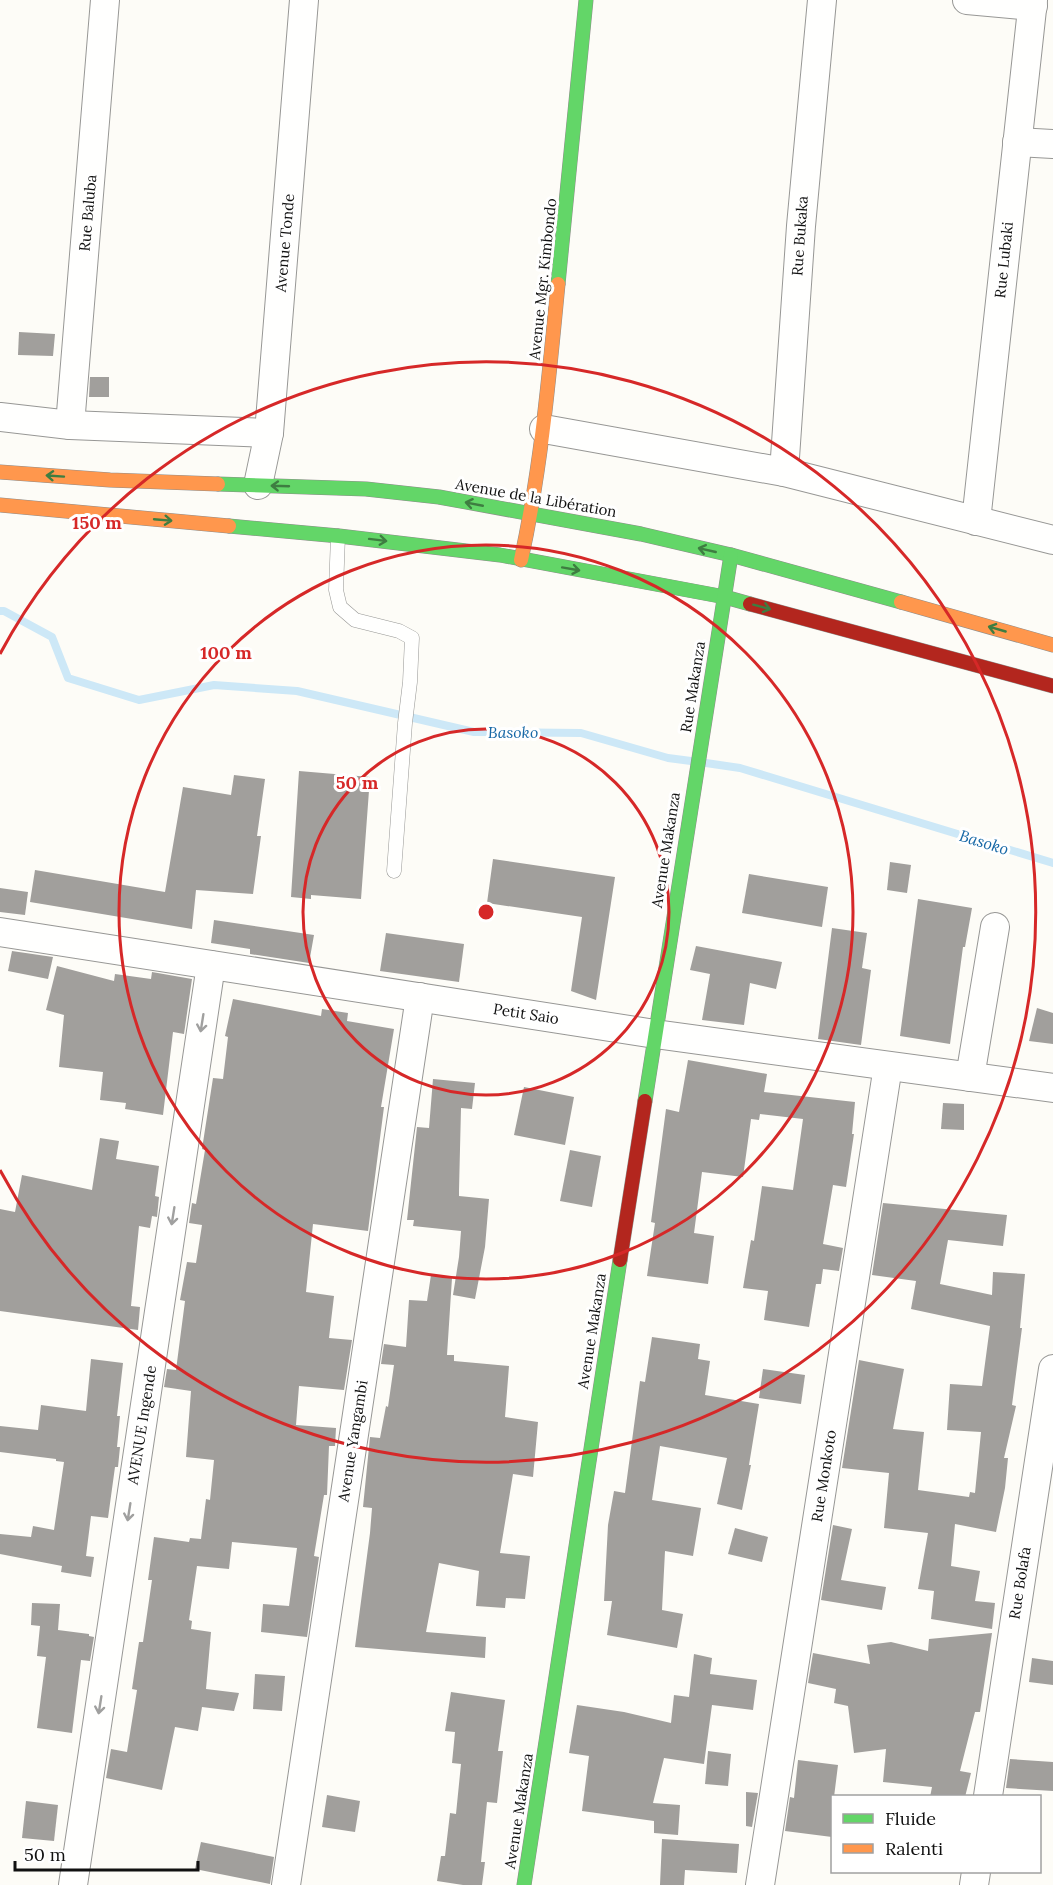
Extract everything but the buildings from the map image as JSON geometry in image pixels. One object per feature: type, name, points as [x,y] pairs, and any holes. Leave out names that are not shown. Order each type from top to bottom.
[{"type":"main road","name":"Avenue Mgr. Kimbondo","points":[[521,560],[531,515],[544,429],[586,0]]},
{"type":"main road","name":"Avenue de la Libération","points":[[0,472],[110,480],[366,489],[439,497],[641,534],[731,555],[1053,645]]},
{"type":"main road","points":[[0,505],[339,536],[500,555],[725,597],[1053,686]]},
{"type":"main road","name":"Rue Makanza","points":[[694,782],[731,555]]},
{"type":"main road","name":"Avenue Makanza","points":[[524,1885],[694,782]]},
{"type":"street","name":"Rue Baluba","points":[[70,425],[105,0]]},
{"type":"street","name":"Avenue Tonde","points":[[258,485],[269,433],[304,0]]},
{"type":"street","name":"Rue Bukaka","points":[[784,472],[801,226],[822,0]]},
{"type":"street","points":[[967,0],[1033,3]]},
{"type":"street","name":"Rue Lubaki","points":[[976,521],[1033,3]]},
{"type":"street","points":[[1017,142],[1053,144]]},
{"type":"street","points":[[0,417],[70,425],[269,433]]},
{"type":"street","points":[[544,429],[784,472],[1053,540]]},
{"type":"street","points":[[970,1077],[995,927]]},
{"type":"street","name":"Petit Saio","points":[[0,932],[655,1034],[1053,1088]]},
{"type":"street","name":"AVENUE Ingende","points":[[73,1885],[211,965]]},
{"type":"street","name":"Avenue Yangambi","points":[[286,1885],[420,997]]},
{"type":"street","name":"Rue Monkoto","points":[[760,1885],[888,1066]]},
{"type":"street","name":"Rue Bolafa","points":[[988,1795],[1053,1370]]},
{"type":"lane","points":[[339,536],[336,590],[340,607],[356,620],[399,631],[412,638],[394,871]]},
{"type":"waterway","name":"Basoko","points":[[0,611],[52,637],[68,678],[139,700],[214,685],[297,691],[474,732],[581,733],[668,758],[691,761]]},
{"type":"waterway","name":"Basoko","points":[[706,763],[740,768],[1053,863]]},
{"type":"traffic: fast","points":[[558,284],[586,0]]},
{"type":"traffic: fast","points":[[218,484],[366,489],[439,497],[641,534],[731,555],[901,602]]},
{"type":"traffic: fast","points":[[229,526],[500,555],[725,597],[750,604]]},
{"type":"traffic: fast","points":[[645,1101],[731,555]]},
{"type":"traffic: fast","points":[[524,1885],[620,1260]]},
{"type":"traffic: slow","points":[[521,560],[539,457],[558,284]]},
{"type":"traffic: slow","points":[[0,472],[110,480],[218,484]]},
{"type":"traffic: slow","points":[[0,505],[229,526]]},
{"type":"traffic: slow","points":[[901,602],[1053,645]]},
{"type":"traffic: jam","points":[[750,604],[1053,686]]},
{"type":"traffic: jam","points":[[620,1260],[645,1101]]}]
